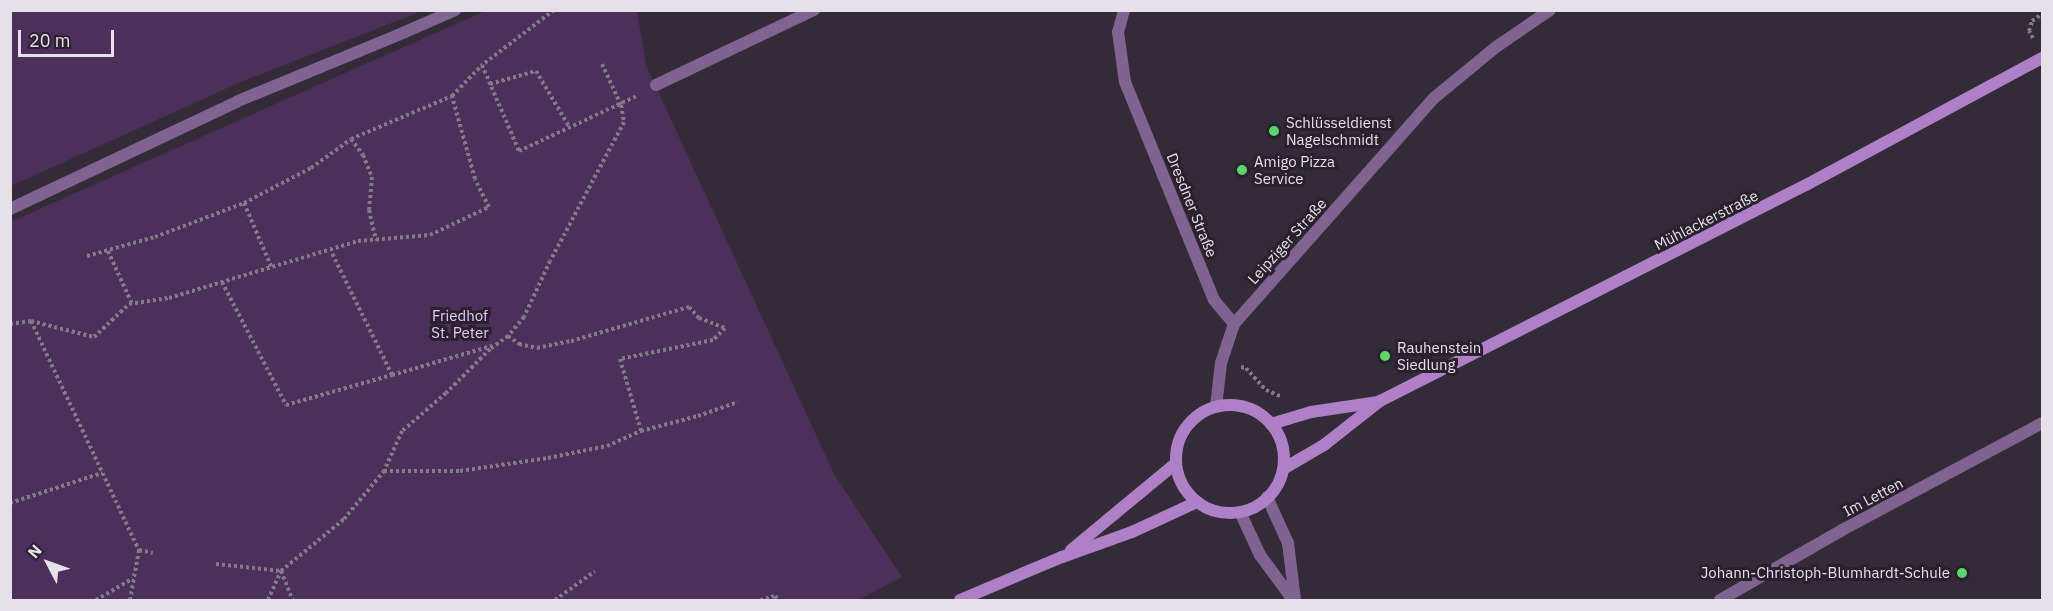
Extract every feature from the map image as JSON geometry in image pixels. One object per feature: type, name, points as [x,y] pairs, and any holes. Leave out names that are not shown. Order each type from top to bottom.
[{"type":"street","points":[[10,208],[238,101],[454,10]]},
{"type":"street","points":[[656,86],[814,10]]},
{"type":"street","name":"Dresdner Straße","points":[[1124,10],[1118,32],[1125,82],[1214,300],[1234,324]]},
{"type":"street","name":"Leipziger Straße","points":[[1234,324],[1434,98],[1496,47],[1550,10]]},
{"type":"street","name":"Mühlackerstraße","points":[[1283,469],[1324,445],[1380,401],[1806,185],[2043,58]]},
{"type":"street","points":[[1216,407],[1221,363],[1234,324]]},
{"type":"street","name":"Mühlackerstraße","points":[[1271,424],[1311,412],[1380,401]]},
{"type":"street","points":[[1232,405],[1246,407],[1271,424],[1280,438],[1284,453],[1283,469],[1277,484],[1255,507],[1240,512],[1217,511],[1197,502],[1186,491],[1179,478],[1176,463],[1177,448],[1191,422],[1202,412],[1232,405]]},
{"type":"street","name":"Im Letten","points":[[1719,600],[1842,530],[2043,423]]},
{"type":"street","points":[[1062,557],[1176,463]]},
{"type":"street","points":[[1267,497],[1288,543],[1294,600]]},
{"type":"street","points":[[960,600],[1062,557],[1132,531],[1197,502]]},
{"type":"street","points":[[1240,512],[1260,555],[1294,600]]},
{"type":"path","points":[[87,256],[166,234],[244,203],[311,168],[351,139],[452,96],[482,65],[554,10]]},
{"type":"path","points":[[268,600],[281,571],[344,519],[384,471],[402,430],[508,336],[524,317],[550,261],[624,122],[621,105],[602,64]]},
{"type":"path","points":[[482,65],[519,151],[621,105],[656,86]]},
{"type":"path","points":[[490,84],[536,71],[570,129]]},
{"type":"path","points":[[10,324],[31,321],[94,337],[132,304],[169,298],[358,241],[430,235],[489,207],[475,179],[452,96]]},
{"type":"path","points":[[351,139],[363,155],[372,177],[369,210],[376,240]]},
{"type":"path","points":[[244,203],[271,266]]},
{"type":"path","points":[[108,251],[132,304]]},
{"type":"path","points":[[331,251],[392,375]]},
{"type":"path","points":[[222,282],[286,405],[496,345]]},
{"type":"path","points":[[508,336],[519,344],[537,348],[571,341],[689,307],[699,318],[725,328],[713,340],[620,359],[641,431]]},
{"type":"path","points":[[31,321],[139,550],[130,600]]},
{"type":"path","points":[[384,471],[460,471],[548,458],[607,446],[641,431],[698,416],[738,402]]},
{"type":"path","points":[[10,503],[102,472]]},
{"type":"path","points":[[139,550],[153,553]]},
{"type":"path","points":[[216,564],[281,571]]},
{"type":"path","points":[[281,571],[292,600]]},
{"type":"path","points":[[555,600],[595,571]]},
{"type":"path","points":[[96,600],[133,579]]},
{"type":"path","points":[[760,600],[775,597],[779,600]]},
{"type":"green space","points":[[10,11],[422,11],[241,82],[11,186]]},
{"type":"green space","name":"Friedhof St. Peter","points":[[485,11],[637,11],[646,65],[834,474],[902,577],[858,600],[11,600],[10,222]]},
{"type":"place","name":"Schlüsseldienst Nagelschmidt","points":[[1274,131]]},
{"type":"place","name":"Amigo Pizza Service","points":[[1242,170]]},
{"type":"place","name":"Rauhenstein Siedlung","points":[[1385,356]]},
{"type":"place","name":"Johann-Christoph-Blumhardt-Schule","points":[[1962,573]]}]
